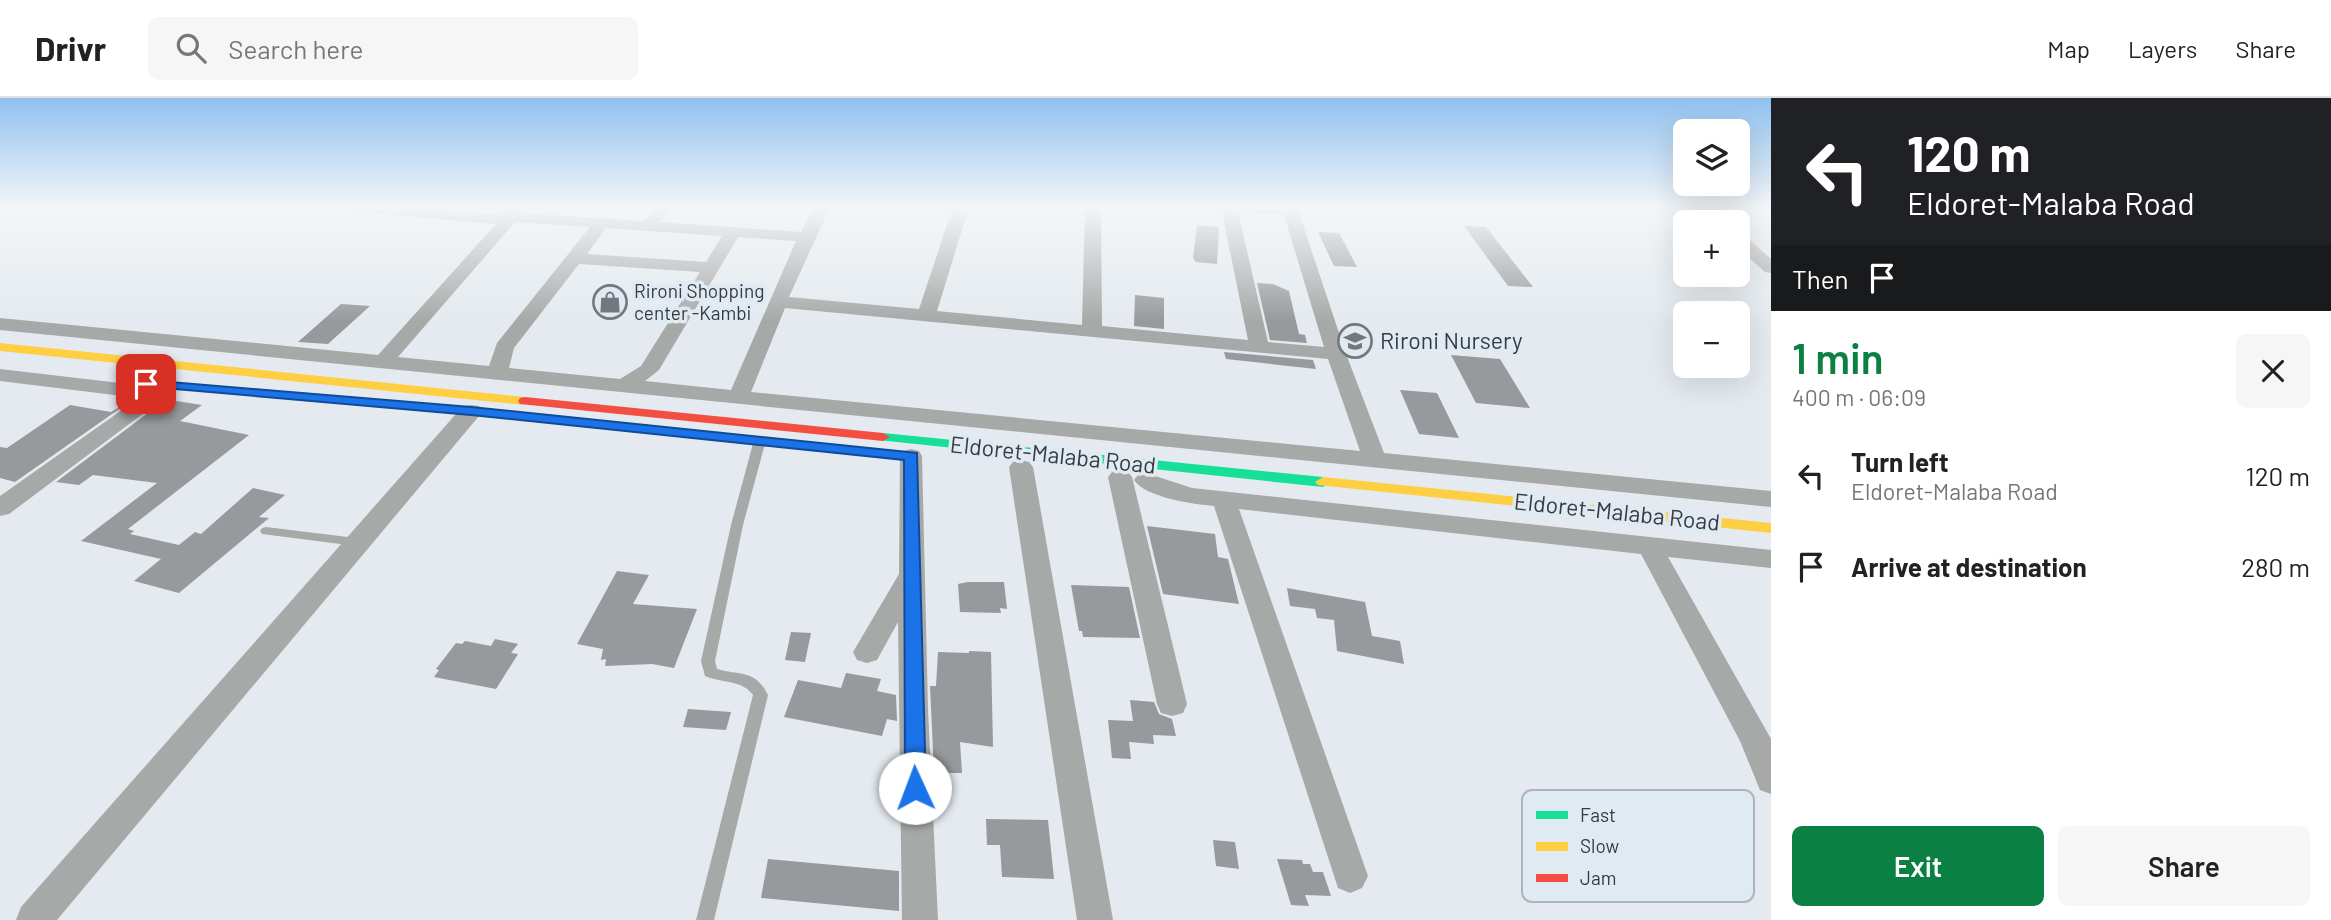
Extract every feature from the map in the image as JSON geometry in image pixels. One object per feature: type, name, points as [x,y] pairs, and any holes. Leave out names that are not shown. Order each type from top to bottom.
[{"type":"highway","name":"Eldoret-Malaba Road","points":[[0,348],[1771,528]]},
{"type":"highway","points":[[0,367],[170,389]]},
{"type":"highway","name":"Eldoret-Malaba Road","points":[[416,406],[1771,544]]},
{"type":"street","points":[[383,362],[485,245]]},
{"type":"street","points":[[497,373],[504,347],[584,245]]},
{"type":"street","points":[[623,386],[649,370],[725,245]]},
{"type":"street","points":[[738,397],[803,245]]},
{"type":"street","points":[[926,316],[948,245]]},
{"type":"street","points":[[1092,332],[1093,245]]},
{"type":"street","points":[[1239,245],[1260,348]]},
{"type":"street","points":[[1301,245],[1336,354],[1375,460]]},
{"type":"street","points":[[1750,250],[1771,268]]},
{"type":"street","points":[[574,258],[711,268]]},
{"type":"street","points":[[779,302],[1336,354]]},
{"type":"street","points":[[0,324],[1771,499]]},
{"type":"street","points":[[0,375],[170,389]]},
{"type":"street","points":[[0,392],[23,377]]},
{"type":"street","points":[[0,508],[170,389]]},
{"type":"street","points":[[34,920],[471,411]]},
{"type":"street","points":[[911,456],[914,569],[913,709],[920,920]]},
{"type":"street","points":[[1021,467],[1095,920]]},
{"type":"street","points":[[1133,479],[1172,704]]},
{"type":"street","name":"Eldoret-Malaba Road","points":[[1133,479],[1192,496],[1771,559]]},
{"type":"street","points":[[1224,500],[1350,876]]},
{"type":"street","points":[[1650,547],[1763,749],[1771,780]]},
{"type":"street","points":[[867,652],[914,569]]},
{"type":"lane","points":[[705,920],[761,695],[756,685],[742,678],[720,678],[710,673],[708,662],[737,525],[760,440]]},
{"type":"lane","points":[[266,531],[356,542]]},
{"type":"building","points":[[1195,245],[1218,245],[1217,264],[1196,262],[1193,258]]},
{"type":"building","points":[[1324,245],[1346,245],[1357,267],[1334,266]]},
{"type":"building","points":[[1478,245],[1500,245],[1533,287],[1508,286]]},
{"type":"building","points":[[1257,283],[1273,284],[1289,291],[1299,334],[1305,335],[1307,343],[1270,340]]},
{"type":"building","points":[[1135,295],[1164,298],[1164,329],[1134,326]]},
{"type":"building","points":[[341,304],[370,306],[328,344],[298,342]]},
{"type":"building","points":[[1224,352],[1313,360],[1316,369],[1226,359]]},
{"type":"building","points":[[1451,355],[1500,359],[1530,408],[1476,403]]},
{"type":"building","points":[[1400,390],[1437,393],[1459,438],[1419,434]]},
{"type":"building","points":[[132,400],[15,482],[0,478],[0,447],[7,448],[70,405],[111,412]]},
{"type":"building","points":[[176,401],[202,405],[180,421],[249,435],[128,529],[134,531],[130,534],[179,545],[195,532],[201,534],[253,488],[285,495],[259,517],[269,518],[179,593],[134,581],[161,559],[81,541],[157,483],[93,475],[79,485],[56,482],[160,404],[168,407]]},
{"type":"building","points":[[1147,526],[1215,534],[1218,557],[1228,559],[1239,604],[1163,594]]},
{"type":"building","points":[[617,571],[649,575],[633,604],[697,609],[674,668],[652,664],[605,666],[606,659],[601,660],[603,649],[577,644]]},
{"type":"building","points":[[1004,582],[1007,609],[1000,608],[1001,613],[960,612],[958,584]]},
{"type":"building","points":[[1071,585],[1129,587],[1140,638],[1083,637],[1082,631],[1079,631]]},
{"type":"building","points":[[1287,588],[1365,602],[1372,636],[1400,641],[1404,664],[1337,651],[1334,620],[1317,618],[1315,609],[1290,606]]},
{"type":"building","points":[[791,632],[811,633],[805,662],[785,660]]},
{"type":"building","points":[[495,639],[518,644],[511,653],[518,654],[496,689],[434,677],[439,670],[436,669],[456,643],[462,644],[465,641],[491,646]]},
{"type":"building","points":[[938,652],[991,652],[993,747],[960,742],[962,773],[934,773],[930,686],[936,686]]},
{"type":"building","points":[[846,673],[881,679],[877,691],[896,695],[897,721],[887,719],[882,736],[784,717],[798,680],[841,688]]},
{"type":"building","points":[[1130,700],[1154,702],[1159,714],[1172,719],[1176,736],[1153,735],[1154,744],[1129,742],[1131,759],[1112,758],[1108,720],[1133,721]]},
{"type":"building","points":[[688,709],[731,712],[726,730],[683,727]]},
{"type":"building","points":[[986,819],[1048,820],[1054,879],[1002,877],[1000,845],[987,845]]},
{"type":"building","points":[[1213,840],[1235,842],[1239,869],[1216,866]]},
{"type":"building","points":[[768,859],[899,871],[899,911],[761,898]]},
{"type":"building","points":[[1277,859],[1302,860],[1303,864],[1310,864],[1313,872],[1323,872],[1331,896],[1305,895],[1309,906],[1291,905]]},
{"type":"traffic: fast","points":[[883,437],[1323,482]]},
{"type":"traffic: slow","points":[[0,347],[525,401]]},
{"type":"traffic: slow","points":[[1323,482],[1771,528]]},
{"type":"traffic: jam","points":[[525,401],[883,437]]},
{"type":"place","name":"Rironi Shopping center -Kambi","points":[[610,302]]},
{"type":"place","name":"Rironi Nursery","points":[[1355,341]]},
{"type":"route","points":[[146,384],[471,411],[911,456],[915,788]]}]
